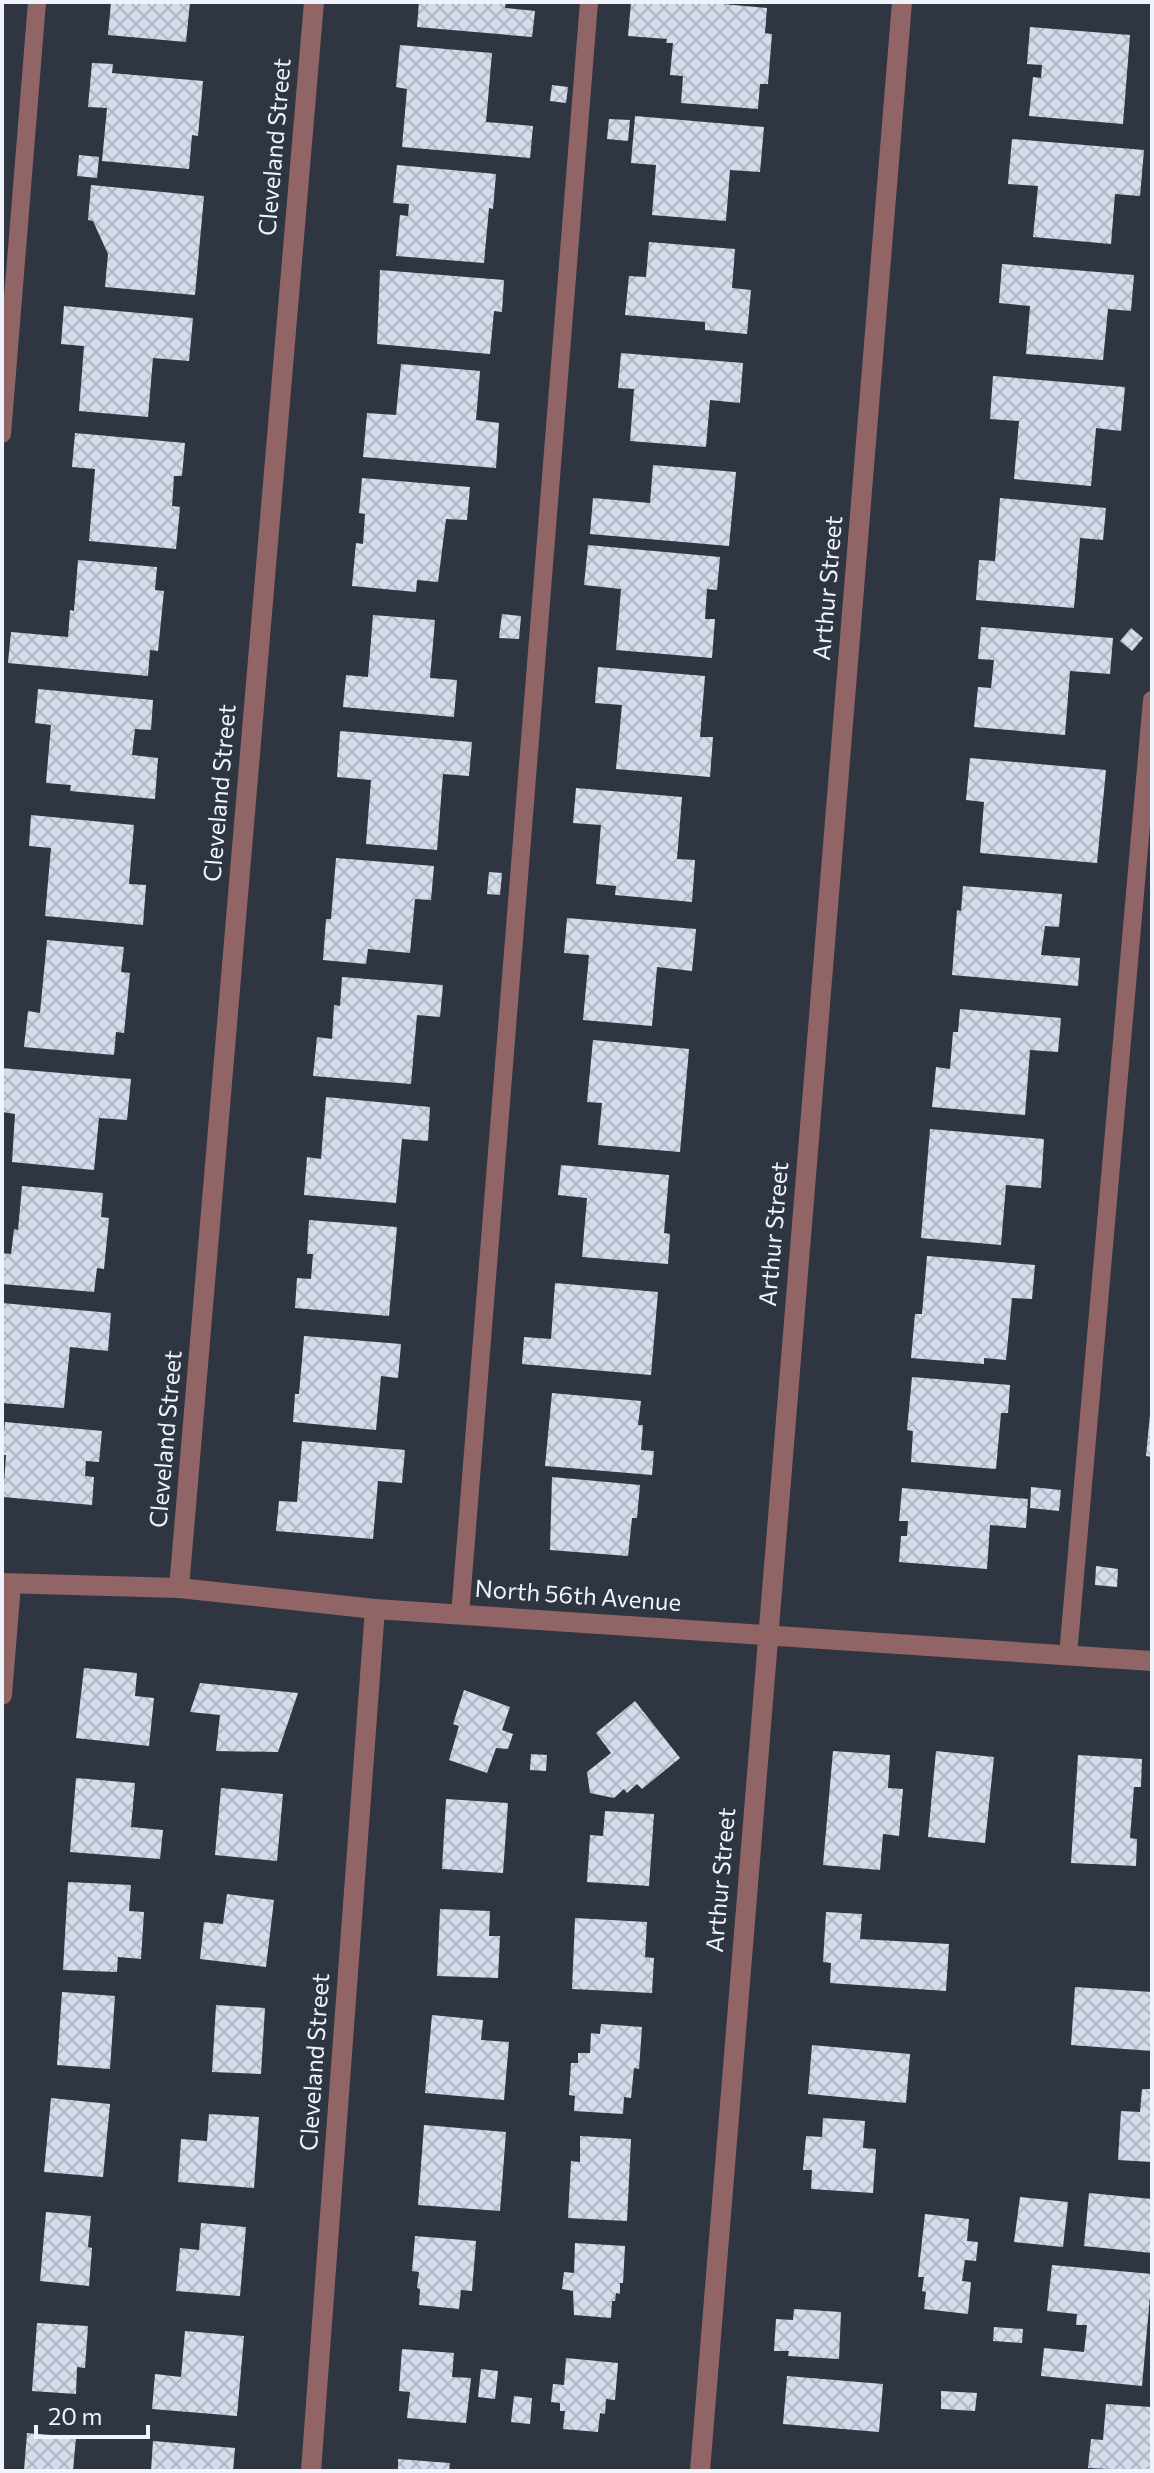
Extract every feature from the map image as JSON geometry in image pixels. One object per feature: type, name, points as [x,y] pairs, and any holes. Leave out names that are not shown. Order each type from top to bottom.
[{"type":"street","name":"Cleveland Street","points":[[179,1588],[314,2]]},
{"type":"street","name":"Arthur Street","points":[[700,2471],[902,2]]},
{"type":"street","name":"North 56th Avenue","points":[[6,1584],[179,1588],[375,1609],[1152,1661]]},
{"type":"street","points":[[2,1695],[6,1584]]},
{"type":"street","name":"Cleveland Street","points":[[311,2471],[375,1609]]},
{"type":"lane","points":[[2,434],[37,2]]},
{"type":"lane","points":[[460,1615],[589,2]]},
{"type":"lane","points":[[1068,1655],[1152,700]]},
{"type":"building","points":[[111,2],[190,2],[186,42],[108,35]]},
{"type":"building","points":[[419,2],[506,2],[505,8],[535,11],[532,37],[417,27]]},
{"type":"building","points":[[631,2],[701,2],[767,8],[765,33],[772,34],[768,84],[760,84],[758,109],[681,103],[683,76],[670,75],[673,43],[666,43],[667,39],[628,36]]},
{"type":"building","points":[[1030,27],[1130,35],[1123,124],[1029,116],[1033,77],[1041,78],[1042,65],[1027,64]]},
{"type":"building","points":[[400,45],[492,53],[486,122],[533,126],[530,158],[402,147],[407,89],[396,87]]},
{"type":"building","points":[[92,63],[113,64],[112,73],[203,81],[198,136],[192,135],[189,169],[102,161],[107,108],[88,107]]},
{"type":"building","points":[[552,85],[568,87],[566,103],[550,101]]},
{"type":"building","points":[[635,116],[764,127],[760,172],[730,170],[726,221],[652,215],[656,165],[631,163]]},
{"type":"building","points":[[609,119],[630,120],[628,141],[607,139]]},
{"type":"building","points":[[1012,139],[1144,150],[1140,196],[1115,194],[1111,244],[1033,237],[1038,186],[1008,184]]},
{"type":"building","points":[[79,155],[99,157],[97,178],[77,176]]},
{"type":"building","points":[[397,165],[496,174],[484,263],[396,256],[400,215],[408,216],[409,204],[393,203]]},
{"type":"building","points":[[91,185],[204,196],[195,295],[105,287],[108,254],[93,221],[88,220]]},
{"type":"building","points":[[649,242],[735,249],[732,288],[751,290],[747,334],[705,330],[705,322],[625,315],[629,276],[646,277]]},
{"type":"building","points":[[1002,264],[1134,275],[1131,311],[1108,309],[1103,360],[1026,354],[1030,306],[999,303]]},
{"type":"building","points":[[380,270],[504,280],[502,312],[494,311],[490,354],[377,344]]},
{"type":"building","points":[[64,306],[193,318],[189,361],[153,358],[148,417],[79,411],[84,346],[61,344]]},
{"type":"building","points":[[621,353],[743,363],[740,403],[710,400],[706,447],[630,441],[634,389],[618,388]]},
{"type":"building","points":[[401,364],[480,371],[476,420],[499,423],[496,468],[363,457],[367,413],[396,415]]},
{"type":"building","points":[[993,376],[1125,387],[1121,431],[1096,428],[1091,486],[1014,479],[1019,421],[990,419]]},
{"type":"building","points":[[75,433],[185,443],[182,476],[174,476],[172,506],[180,507],[176,549],[89,541],[95,469],[72,467]]},
{"type":"building","points":[[653,465],[736,472],[729,546],[590,534],[593,498],[650,503]]},
{"type":"building","points":[[362,478],[470,487],[467,520],[446,519],[438,582],[417,580],[416,592],[352,586],[356,543],[363,544],[365,514],[359,513]]},
{"type":"building","points":[[1000,498],[1106,508],[1103,540],[1080,538],[1074,608],[976,600],[979,560],[995,561]]},
{"type":"building","points":[[588,545],[720,557],[717,590],[707,589],[705,619],[715,619],[712,658],[616,650],[621,589],[584,585]]},
{"type":"building","points":[[78,560],[157,567],[155,590],[164,591],[158,651],[150,650],[148,676],[8,663],[11,632],[68,637],[70,610],[74,611]]},
{"type":"building","points":[[502,614],[521,616],[519,639],[499,638]]},
{"type":"building","points":[[373,615],[435,620],[430,678],[457,680],[454,717],[343,707],[346,675],[368,677]]},
{"type":"building","points":[[981,627],[1113,638],[1110,674],[1070,671],[1065,735],[974,727],[978,687],[991,688],[994,660],[978,659]]},
{"type":"building","points":[[1131,628],[1143,638],[1132,651],[1120,641]]},
{"type":"building","points":[[598,667],[705,676],[700,737],[713,737],[710,777],[616,769],[622,705],[595,703]]},
{"type":"building","points":[[38,689],[153,700],[151,730],[135,729],[132,755],[158,758],[155,799],[70,791],[71,785],[46,783],[51,725],[35,723]]},
{"type":"building","points":[[340,731],[472,742],[469,776],[443,774],[437,850],[366,844],[371,780],[337,777]]},
{"type":"building","points":[[970,758],[1106,770],[1097,863],[980,853],[984,802],[966,800]]},
{"type":"building","points":[[576,788],[682,797],[677,859],[695,860],[692,902],[615,895],[616,886],[596,884],[601,825],[573,823]]},
{"type":"building","points":[[31,815],[134,825],[129,884],[146,885],[143,925],[45,916],[51,848],[29,846]]},
{"type":"building","points":[[336,858],[434,866],[431,900],[415,899],[410,953],[368,949],[366,964],[323,960],[326,919],[331,919]]},
{"type":"building","points":[[489,872],[502,873],[500,895],[487,894]]},
{"type":"building","points":[[963,886],[1062,894],[1059,927],[1045,926],[1041,955],[1080,958],[1078,986],[952,975],[957,910],[961,911]]},
{"type":"building","points":[[567,918],[696,929],[692,971],[657,967],[652,1026],[583,1020],[589,955],[564,953]]},
{"type":"building","points":[[47,940],[124,947],[121,972],[130,973],[124,1033],[116,1032],[114,1055],[24,1047],[28,1011],[40,1013]]},
{"type":"building","points":[[342,977],[443,985],[440,1017],[417,1015],[411,1084],[313,1076],[317,1037],[332,1039],[334,1005],[340,1006]]},
{"type":"building","points":[[960,1009],[1061,1018],[1058,1052],[1030,1050],[1025,1115],[932,1107],[936,1067],[950,1069],[953,1032],[958,1032]]},
{"type":"building","points":[[593,1040],[689,1049],[680,1152],[598,1145],[602,1103],[587,1102]]},
{"type":"building","points":[[2,1068],[131,1079],[127,1120],[99,1118],[94,1170],[12,1162],[15,1114],[2,1112]]},
{"type":"building","points":[[326,1097],[430,1107],[428,1141],[402,1139],[396,1203],[304,1195],[307,1157],[321,1159]]},
{"type":"building","points":[[930,1129],[1044,1139],[1041,1188],[1006,1185],[1001,1245],[921,1238]]},
{"type":"building","points":[[561,1165],[669,1175],[664,1233],[670,1234],[668,1264],[582,1257],[587,1198],[558,1195]]},
{"type":"building","points":[[22,1186],[103,1193],[101,1217],[109,1218],[104,1269],[97,1268],[94,1292],[2,1284],[2,1253],[11,1254],[14,1229],[18,1230]]},
{"type":"building","points":[[309,1220],[397,1227],[389,1316],[295,1308],[297,1278],[311,1279],[313,1254],[307,1254]]},
{"type":"building","points":[[927,1256],[1035,1265],[1032,1299],[1012,1298],[1006,1360],[984,1358],[984,1364],[911,1358],[915,1314],[922,1314]]},
{"type":"building","points":[[555,1283],[658,1292],[651,1375],[522,1364],[524,1337],[551,1339]]},
{"type":"building","points":[[2,1303],[111,1313],[108,1351],[70,1347],[64,1408],[2,1403]]},
{"type":"building","points":[[304,1336],[401,1344],[398,1378],[381,1376],[376,1430],[293,1422]]},
{"type":"building","points":[[912,1377],[1010,1385],[1008,1413],[1001,1413],[996,1469],[911,1462],[913,1431],[907,1430]]},
{"type":"building","points":[[552,1393],[641,1401],[638,1425],[643,1425],[641,1450],[654,1451],[652,1475],[545,1466]]},
{"type":"building","points":[[1152,1414],[1152,1457],[1146,1456]]},
{"type":"building","points":[[5,1422],[102,1431],[99,1462],[86,1461],[85,1476],[94,1477],[92,1505],[3,1497]]},
{"type":"building","points":[[302,1441],[405,1450],[402,1483],[378,1481],[373,1539],[276,1531],[279,1501],[297,1502]]},
{"type":"building","points":[[552,1477],[640,1485],[637,1518],[632,1518],[628,1556],[550,1550]]},
{"type":"building","points":[[1031,1487],[1061,1490],[1059,1511],[1030,1508]]},
{"type":"building","points":[[902,1488],[1028,1499],[1026,1528],[990,1525],[987,1569],[899,1562],[901,1536],[907,1536],[908,1521],[899,1521]]},
{"type":"building","points":[[1096,1566],[1118,1569],[1117,1587],[1095,1585]]},
{"type":"building","points":[[84,1668],[137,1673],[135,1696],[154,1698],[149,1746],[76,1738]]},
{"type":"building","points":[[200,1683],[298,1693],[278,1752],[216,1751],[220,1715],[190,1712]]},
{"type":"building","points":[[464,1690],[510,1707],[502,1730],[513,1734],[508,1749],[496,1748],[487,1773],[449,1760],[459,1726],[453,1724]]},
{"type":"building","points":[[635,1701],[680,1758],[642,1789],[637,1784],[627,1793],[624,1789],[614,1798],[590,1793],[587,1772],[611,1753],[596,1733]]},
{"type":"building","points":[[833,1751],[890,1755],[888,1788],[903,1789],[899,1836],[883,1834],[880,1870],[823,1865]]},
{"type":"building","points":[[936,1751],[994,1757],[985,1843],[928,1837]]},
{"type":"building","points":[[531,1754],[547,1755],[546,1771],[530,1770]]},
{"type":"building","points":[[1078,1755],[1142,1759],[1141,1787],[1134,1787],[1130,1838],[1137,1839],[1136,1866],[1071,1863]]},
{"type":"building","points":[[76,1778],[135,1783],[131,1827],[163,1830],[160,1859],[70,1852]]},
{"type":"building","points":[[221,1788],[283,1794],[277,1861],[215,1855]]},
{"type":"building","points":[[446,1799],[508,1803],[503,1873],[442,1869]]},
{"type":"building","points":[[605,1811],[654,1814],[649,1886],[587,1882],[590,1835],[603,1836]]},
{"type":"building","points":[[68,1882],[131,1885],[129,1911],[144,1912],[141,1959],[118,1957],[117,1972],[63,1970]]},
{"type":"building","points":[[227,1894],[274,1900],[266,1967],[200,1959],[204,1922],[223,1924]]},
{"type":"building","points":[[440,1909],[490,1911],[489,1936],[500,1936],[498,1978],[437,1976]]},
{"type":"building","points":[[826,1912],[862,1914],[860,1939],[949,1944],[946,1991],[830,1983],[831,1963],[823,1962]]},
{"type":"building","points":[[575,1918],[647,1922],[645,1957],[654,1958],[652,1993],[572,1989]]},
{"type":"building","points":[[1075,1987],[1152,1992],[1152,2051],[1071,2045]]},
{"type":"building","points":[[62,1992],[115,1996],[110,2069],[57,2065]]},
{"type":"building","points":[[216,2005],[265,2008],[261,2074],[212,2072]]},
{"type":"building","points":[[432,2015],[483,2020],[481,2040],[509,2042],[504,2100],[425,2093]]},
{"type":"building","points":[[601,2024],[642,2027],[639,2069],[634,2068],[631,2098],[624,2097],[623,2114],[574,2111],[575,2096],[569,2095],[571,2063],[578,2063],[578,2053],[590,2053],[591,2033],[600,2034]]},
{"type":"building","points":[[812,2045],[910,2054],[906,2103],[808,2094]]},
{"type":"building","points":[[1142,2089],[1152,2089],[1152,2162],[1118,2160],[1121,2111],[1140,2112]]},
{"type":"building","points":[[51,2098],[110,2104],[103,2177],[44,2172]]},
{"type":"building","points":[[209,2114],[259,2117],[254,2188],[178,2182],[181,2139],[207,2141]]},
{"type":"building","points":[[823,2118],[865,2121],[863,2148],[876,2149],[873,2193],[811,2189],[812,2170],[803,2170],[806,2136],[822,2137]]},
{"type":"building","points":[[424,2125],[506,2132],[500,2211],[418,2205]]},
{"type":"building","points":[[580,2136],[631,2139],[627,2221],[568,2218],[571,2161],[580,2162]]},
{"type":"building","points":[[1089,2193],[1152,2199],[1152,2253],[1084,2246]]},
{"type":"building","points":[[1020,2197],[1068,2202],[1063,2247],[1014,2242]]},
{"type":"building","points":[[46,2212],[91,2216],[89,2286],[40,2281]]},
{"type":"building","points":[[925,2214],[969,2219],[967,2241],[978,2242],[976,2261],[965,2260],[962,2281],[971,2282],[968,2314],[924,2309],[924,2277],[918,2277]]},
{"type":"building","points":[[201,2223],[246,2227],[240,2296],[176,2291],[180,2248],[199,2250]]},
{"type":"building","points":[[415,2236],[476,2241],[472,2291],[461,2290],[459,2309],[419,2305],[419,2272],[412,2271]]},
{"type":"building","points":[[575,2243],[625,2246],[623,2283],[620,2283],[620,2294],[616,2293],[615,2301],[612,2301],[611,2318],[574,2315],[573,2291],[562,2289],[564,2272],[574,2273]]},
{"type":"building","points":[[1052,2265],[1152,2274],[1142,2386],[1041,2376],[1044,2348],[1084,2352],[1087,2325],[1076,2325],[1077,2314],[1047,2311]]},
{"type":"building","points":[[794,2309],[841,2312],[839,2359],[788,2356],[789,2351],[774,2351],[776,2319],[793,2320]]},
{"type":"building","points":[[37,2323],[88,2326],[85,2368],[77,2367],[76,2394],[32,2391]]},
{"type":"building","points":[[994,2327],[1023,2329],[1022,2343],[993,2341]]},
{"type":"building","points":[[185,2331],[244,2336],[237,2416],[152,2409],[155,2374],[181,2377]]},
{"type":"building","points":[[402,2349],[454,2353],[452,2377],[471,2378],[466,2423],[407,2418],[410,2392],[399,2391]]},
{"type":"building","points":[[566,2358],[618,2363],[615,2400],[606,2399],[605,2414],[600,2413],[598,2432],[563,2429],[565,2411],[560,2411],[560,2403],[551,2402],[553,2384],[564,2385]]},
{"type":"building","points":[[481,2369],[498,2371],[495,2399],[478,2397]]},
{"type":"building","points":[[787,2376],[883,2384],[879,2432],[783,2424]]},
{"type":"building","points":[[941,2391],[977,2393],[975,2411],[941,2409]]},
{"type":"building","points":[[514,2396],[532,2398],[530,2424],[511,2422]]},
{"type":"building","points":[[1106,2404],[1152,2407],[1152,2471],[1088,2468],[1091,2439],[1103,2440]]},
{"type":"building","points":[[27,2433],[76,2437],[73,2471],[24,2471]]},
{"type":"building","points":[[153,2441],[235,2448],[233,2471],[151,2471]]},
{"type":"building","points":[[398,2459],[450,2463],[449,2471],[398,2471]]}]
